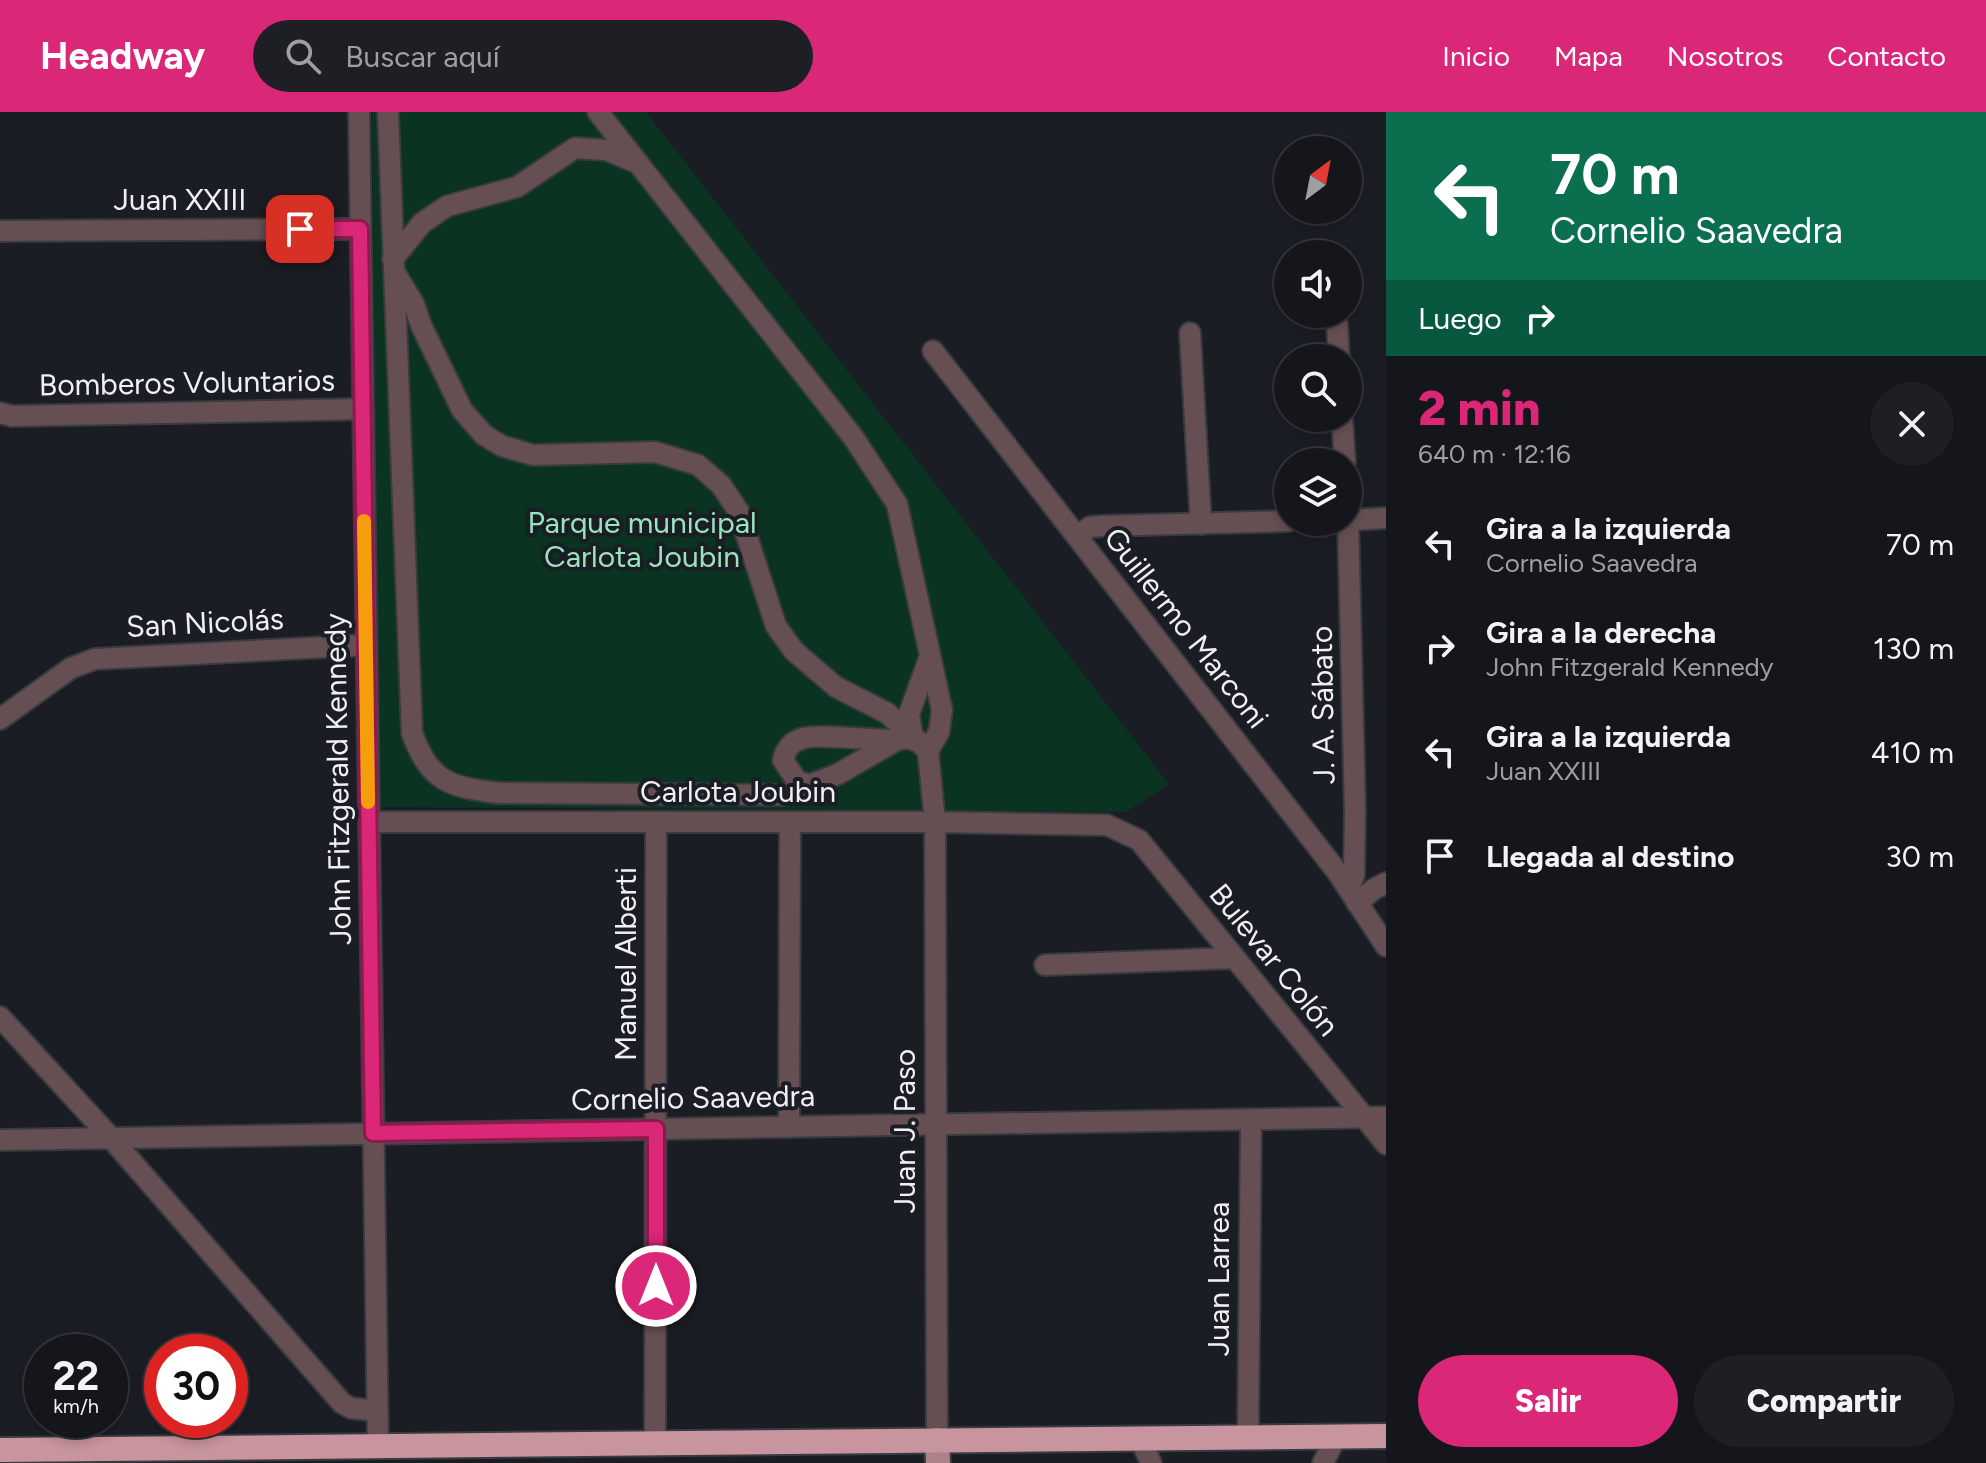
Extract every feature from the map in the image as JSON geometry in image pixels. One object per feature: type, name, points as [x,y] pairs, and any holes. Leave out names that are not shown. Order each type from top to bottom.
[{"type":"highway","points":[[0,1450],[378,1446],[412,1454],[655,1443],[938,1452],[1140,1438],[1386,1436]]},
{"type":"street","name":"John Fitzgerald Kennedy","points":[[359,112],[378,1446]]},
{"type":"street","points":[[388,112],[412,733],[422,760],[437,775],[465,789],[499,793],[783,795],[812,786],[939,732],[942,710],[897,504],[853,437],[598,112]]},
{"type":"street","points":[[394,266],[422,223],[447,206],[517,187],[575,148],[606,150],[639,164]]},
{"type":"street","name":"Juan XXIII","points":[[0,231],[360,229]]},
{"type":"street","points":[[394,266],[462,410],[484,435],[502,446],[533,455],[655,452],[698,465],[721,485],[739,512],[776,626],[794,651],[836,687],[887,713],[914,742]]},
{"type":"street","points":[[1190,333],[1201,524]]},
{"type":"street","name":"Guillermo Marconi","points":[[933,351],[1353,896],[1386,946]]},
{"type":"street","name":"Bomberos Voluntarios","points":[[6,415],[363,409]]},
{"type":"street","points":[[1362,519],[1386,518]]},
{"type":"street","points":[[1077,536],[1090,527],[1102,526],[1274,521]]},
{"type":"street","name":"J. A. Sábato","points":[[1348,536],[1355,812],[1353,896]]},
{"type":"street","name":"San Nicolás","points":[[0,719],[71,668],[95,659],[366,645]]},
{"type":"street","points":[[914,742],[909,714],[931,655]]},
{"type":"street","points":[[812,786],[797,781],[783,760],[785,750],[793,742],[807,736],[914,742]]},
{"type":"street","name":"Juan J. Paso","points":[[914,742],[935,822],[934,1124],[938,1452]]},
{"type":"street","name":"Carlota Joubin","points":[[369,822],[1107,825]]},
{"type":"street","name":"Manuel Alberti","points":[[655,1443],[656,822]]},
{"type":"street","points":[[789,1127],[790,822]]},
{"type":"street","name":"Bulevar Colón","points":[[1107,825],[1139,840],[1386,1144]]},
{"type":"street","points":[[1353,896],[1386,883]]},
{"type":"street","points":[[1045,965],[1233,958]]},
{"type":"street","points":[[0,1017],[111,1138],[342,1403],[351,1408],[377,1411]]},
{"type":"street","name":"Cornelio Saavedra","points":[[0,1140],[1386,1117]]},
{"type":"street","name":"Juan Larrea","points":[[1248,1437],[1251,1121]]},
{"type":"street","points":[[1323,1463],[1336,1437]]},
{"type":"street","points":[[1140,1438],[1151,1463]]},
{"type":"green space","name":"Parque municipal Carlota Joubin","points":[[372,112],[646,112],[1169,784],[1126,812],[379,807]]},
{"type":"slow traffic","points":[[364,521],[368,802]]},
{"type":"route","points":[[300,229],[360,229],[373,1133],[656,1129],[656,1286]]}]
